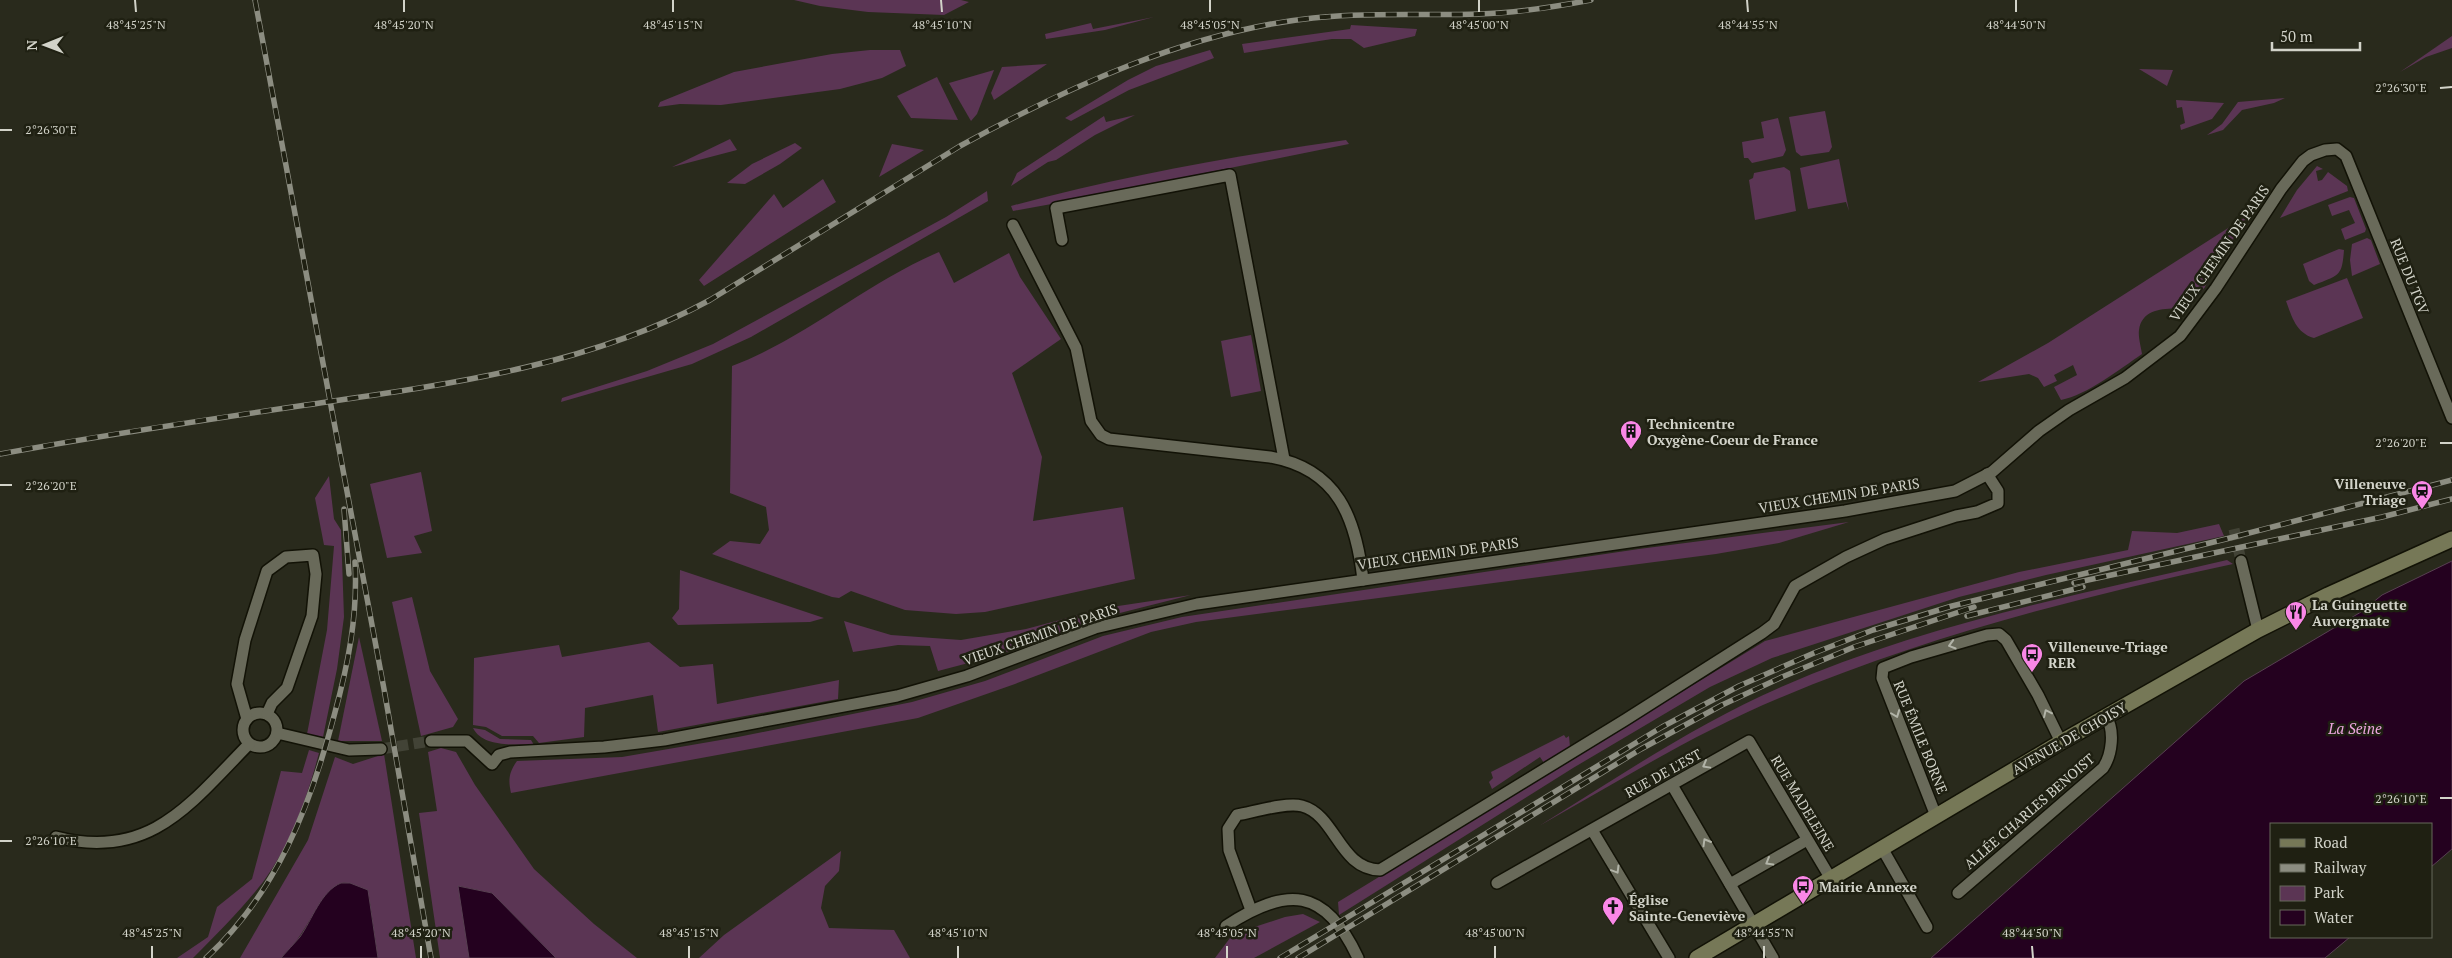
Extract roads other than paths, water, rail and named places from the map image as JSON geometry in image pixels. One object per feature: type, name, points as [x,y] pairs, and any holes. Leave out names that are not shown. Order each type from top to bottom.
[{"type":"main road","name":"AVENUE DE CHOISY","points":[[1697,958],[2061,742],[2258,630],[2328,595],[2452,540]]},
{"type":"street","name":"RUE DU TGV","points":[[2337,149],[2346,156],[2452,418]]},
{"type":"street","name":"VIEUX CHEMIN DE PARIS","points":[[431,741],[467,741],[492,764],[499,755],[510,752],[621,746],[690,735],[897,696],[967,676],[1095,628],[1147,614],[1227,599],[1906,501],[1955,491],[1987,474],[2059,417],[2125,378],[2180,336],[2216,288],[2281,189],[2303,161],[2311,155],[2325,150],[2337,149]]},
{"type":"street","points":[[1062,240],[1056,208],[1230,175],[1284,459]]},
{"type":"street","points":[[1013,225],[1076,348],[1089,416],[1093,427],[1101,436],[1117,440],[1284,459],[1317,477],[1343,503],[1357,541],[1363,580]]},
{"type":"street","points":[[1251,910],[1228,850],[1228,829],[1237,815],[1292,805],[1303,806],[1319,815],[1360,865],[1370,870],[1380,870],[1626,720],[1762,633],[1774,624],[1795,586],[1846,557],[1885,539],[1956,516],[1977,512],[1998,503],[1998,491],[1987,474]]},
{"type":"street","points":[[246,719],[255,713],[266,714],[275,722],[276,738],[268,746],[257,748],[249,744],[242,732],[246,719],[237,684],[245,640],[267,571],[286,557],[313,555],[316,574],[312,616],[287,688],[272,703],[266,714]]},
{"type":"street","points":[[2241,561],[2258,630]]},
{"type":"street","name":"RUE ÉMILE BORNE","points":[[1936,816],[1882,678],[1883,668],[1968,640],[1999,634],[2006,640],[2038,695],[2061,742]]},
{"type":"street","name":"ALLÉE CHARLES BENOIST","points":[[1958,893],[2102,768],[2109,752],[2112,725],[2106,717]]},
{"type":"street","points":[[277,733],[349,750],[381,749]]},
{"type":"street","name":"RUE DE L'EST","points":[[1497,883],[1749,742]]},
{"type":"street","name":"RUE MADELEINE","points":[[1749,742],[1831,879]]},
{"type":"street","points":[[56,836],[82,841],[118,842],[154,829],[185,809],[249,744]]},
{"type":"street","points":[[1672,785],[1773,958]]},
{"type":"street","points":[[1592,830],[1669,958]]},
{"type":"street","points":[[1730,884],[1807,840]]},
{"type":"street","points":[[1882,848],[1927,927]]},
{"type":"street","points":[[1226,926],[1251,910],[1281,900],[1301,900],[1320,907],[1338,922],[1358,958]]},
{"type":"water","name":"La Seine","points":[[2452,561],[2452,849],[2432,866],[2432,823],[2270,823],[2270,938],[2349,938],[2325,958],[1931,958],[2244,681],[2361,612],[2382,595]]},
{"type":"water","points":[[341,883],[350,883],[368,890],[378,958],[281,958],[300,937],[322,899]]},
{"type":"water","points":[[458,886],[492,893],[556,958],[469,958]]},
{"type":"tunnel","points":[[2234,529],[2241,561]]},
{"type":"tunnel","points":[[381,749],[431,741]]},
{"type":"railway","points":[[255,0],[384,689],[431,958]]},
{"type":"railway","points":[[0,454],[76,440],[462,381],[564,357],[614,342],[663,323],[710,300],[960,146],[1001,124],[1087,83],[1131,65],[1221,35],[1267,25],[1334,16],[1493,13],[1535,9],[1591,0]]},
{"type":"railway","points":[[1280,958],[1662,727],[1739,686],[1814,653],[1873,630],[1952,606],[2226,539],[2452,480]]},
{"type":"railway","points":[[2074,583],[2382,517],[2452,499]]},
{"type":"railway","points":[[344,509],[349,574]]},
{"type":"railway","points":[[206,958],[253,905],[288,846],[302,815],[325,750],[348,659],[355,602],[355,562]]},
{"type":"railway","points":[[1967,616],[2083,587]]},
{"type":"railway","points":[[1298,958],[1641,749],[1722,705],[1854,647],[1974,607]]},
{"type":"place","name":"Technicentre Oxygène-Coeur de France","points":[[1631,450]]},
{"type":"place","name":"Villeneuve Triage","points":[[2422,510]]},
{"type":"place","name":"La Guinguette Auvergnate","points":[[2296,631]]},
{"type":"place","name":"Villeneuve-Triage RER","points":[[2032,673]]},
{"type":"place","name":"Mairie Annexe","points":[[1803,905]]},
{"type":"place","name":"Église Sainte-Geneviève","points":[[1613,926]]}]
